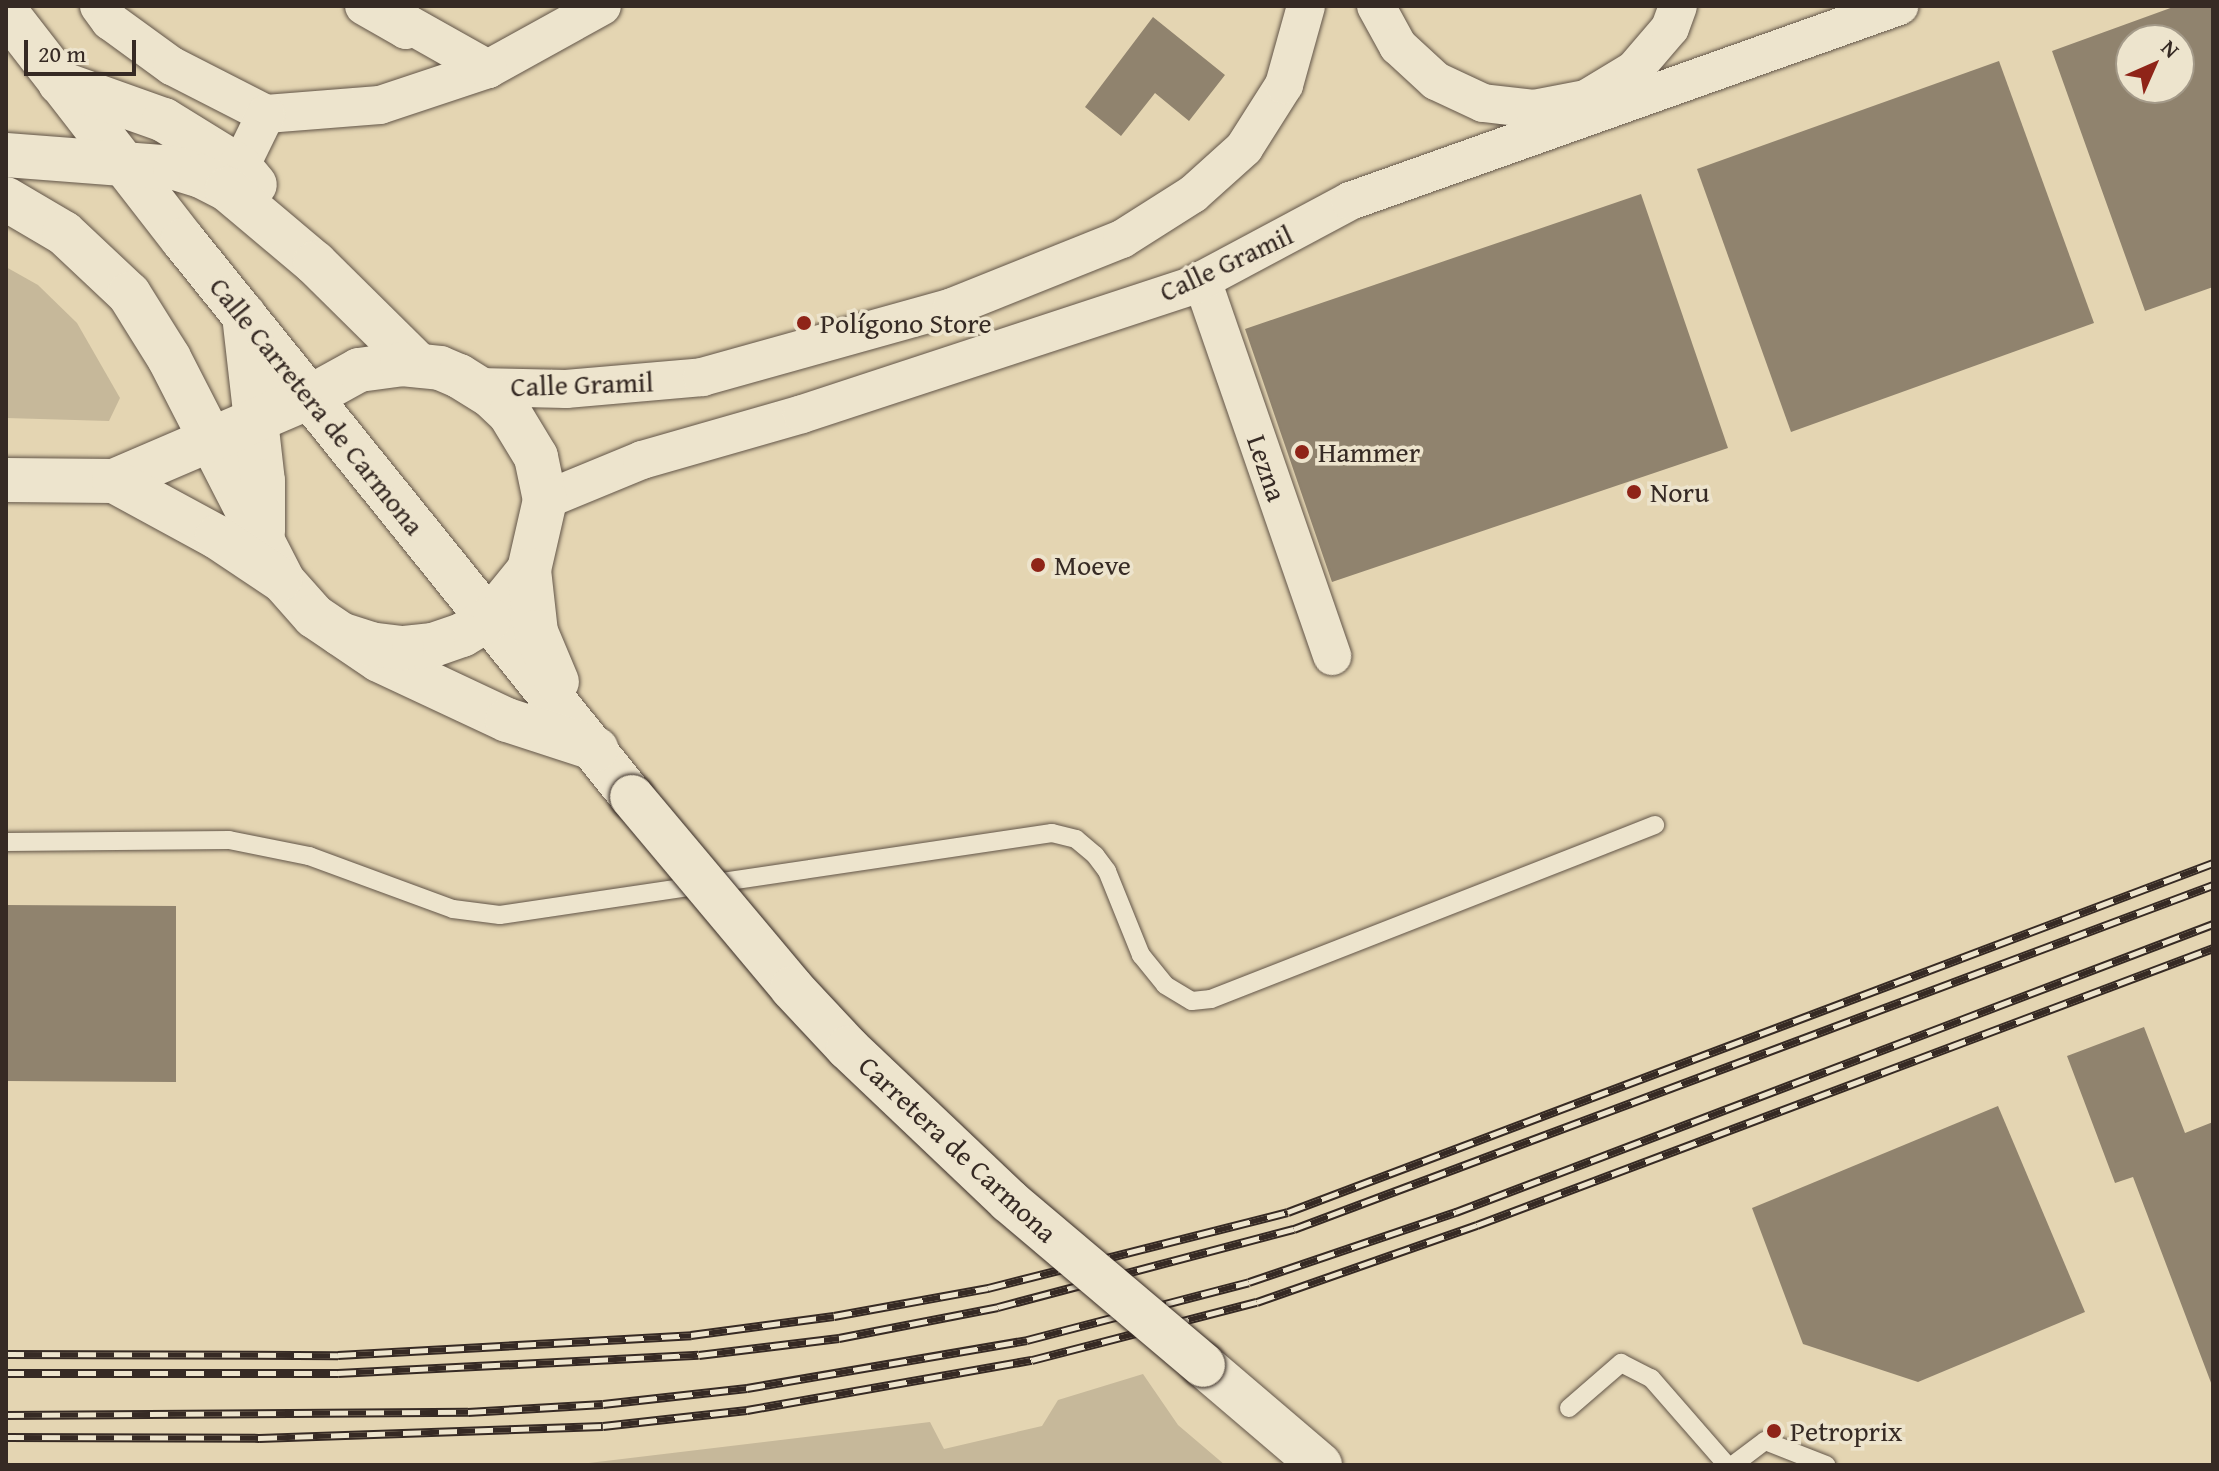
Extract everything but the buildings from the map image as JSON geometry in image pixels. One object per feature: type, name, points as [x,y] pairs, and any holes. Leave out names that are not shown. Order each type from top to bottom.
[{"type":"main road","name":"Calle Carretera de Carmona","points":[[6,12],[244,315],[632,797]]},
{"type":"main road","points":[[60,83],[164,120],[240,167],[315,263]]},
{"type":"main road","points":[[6,155],[175,168],[214,182],[315,263],[418,365]]},
{"type":"main road","points":[[6,199],[64,233],[96,259],[129,294],[169,358],[283,581],[314,616],[379,660],[507,720],[588,740]]},
{"type":"main road","points":[[244,315],[263,481],[263,533],[283,581]]},
{"type":"main road","points":[[114,481],[163,443],[173,425],[169,358]]},
{"type":"main road","points":[[6,480],[114,481],[310,397],[359,370],[384,365],[440,368],[479,387],[510,414],[526,435],[536,457],[545,500],[529,570],[536,632],[588,740]]},
{"type":"main road","points":[[263,481],[279,435],[310,397]]},
{"type":"main road","points":[[114,481],[217,537],[283,581]]},
{"type":"main road","points":[[341,634],[371,644],[418,646],[462,635],[489,619],[529,570]]},
{"type":"main road","name":"Carretera de Carmona","points":[[632,797],[792,988],[848,1048],[1009,1201],[1320,1465]]},
{"type":"street","points":[[99,6],[110,21],[172,66],[266,114],[380,105],[488,69],[569,16],[602,6]]},
{"type":"street","points":[[364,6],[406,30],[408,24],[488,69]]},
{"type":"street","name":"Calle Gramil","points":[[479,387],[549,390],[702,377],[952,307],[1122,239],[1193,194],[1244,148],[1284,85],[1306,6]]},
{"type":"street","points":[[1376,6],[1398,46],[1436,81],[1483,103],[1534,109],[1587,107],[1634,70],[1670,28],[1678,6]]},
{"type":"street","name":"Calle Gramil","points":[[545,500],[642,460],[802,414],[1202,280],[1350,201],[1587,107],[1899,6]]},
{"type":"street","points":[[240,167],[266,114]]},
{"type":"street","name":"Lezna","points":[[1202,280],[1332,656]]},
{"type":"lane","points":[[6,842],[229,840],[309,856],[453,909],[500,915],[1052,833],[1076,839],[1095,855],[1107,871],[1141,955],[1165,985],[1192,1001],[1211,999],[1655,825]]},
{"type":"lane","points":[[1569,1408],[1621,1363],[1651,1378],[1730,1465],[1765,1441],[1826,1465]]},
{"type":"shaded area","points":[[6,267],[38,285],[77,323],[120,398],[109,421],[6,418]]},
{"type":"shaded area","points":[[1143,1374],[1178,1425],[1225,1465],[572,1465],[930,1422],[944,1449],[1042,1426],[1058,1400]]},
{"type":"railway","points":[[6,1354],[338,1355],[691,1335],[834,1316],[988,1288],[1288,1212],[2213,863]]},
{"type":"railway","points":[[6,1373],[338,1373],[699,1355],[839,1338],[998,1307],[1294,1229],[2213,885]]},
{"type":"railway","points":[[6,1415],[468,1412],[603,1404],[747,1388],[1027,1340],[1249,1282],[1456,1212],[2213,924]]},
{"type":"railway","points":[[6,1437],[259,1438],[603,1426],[747,1410],[1032,1360],[1257,1302],[1477,1225],[2213,948]]},
{"type":"place","name":"Polígono Store","points":[[804,323]]},
{"type":"place","name":"Hammer","points":[[1302,452]]},
{"type":"place","name":"Noru","points":[[1634,492]]},
{"type":"place","name":"Moeve","points":[[1038,565]]},
{"type":"place","name":"Petroprix","points":[[1774,1431]]}]
